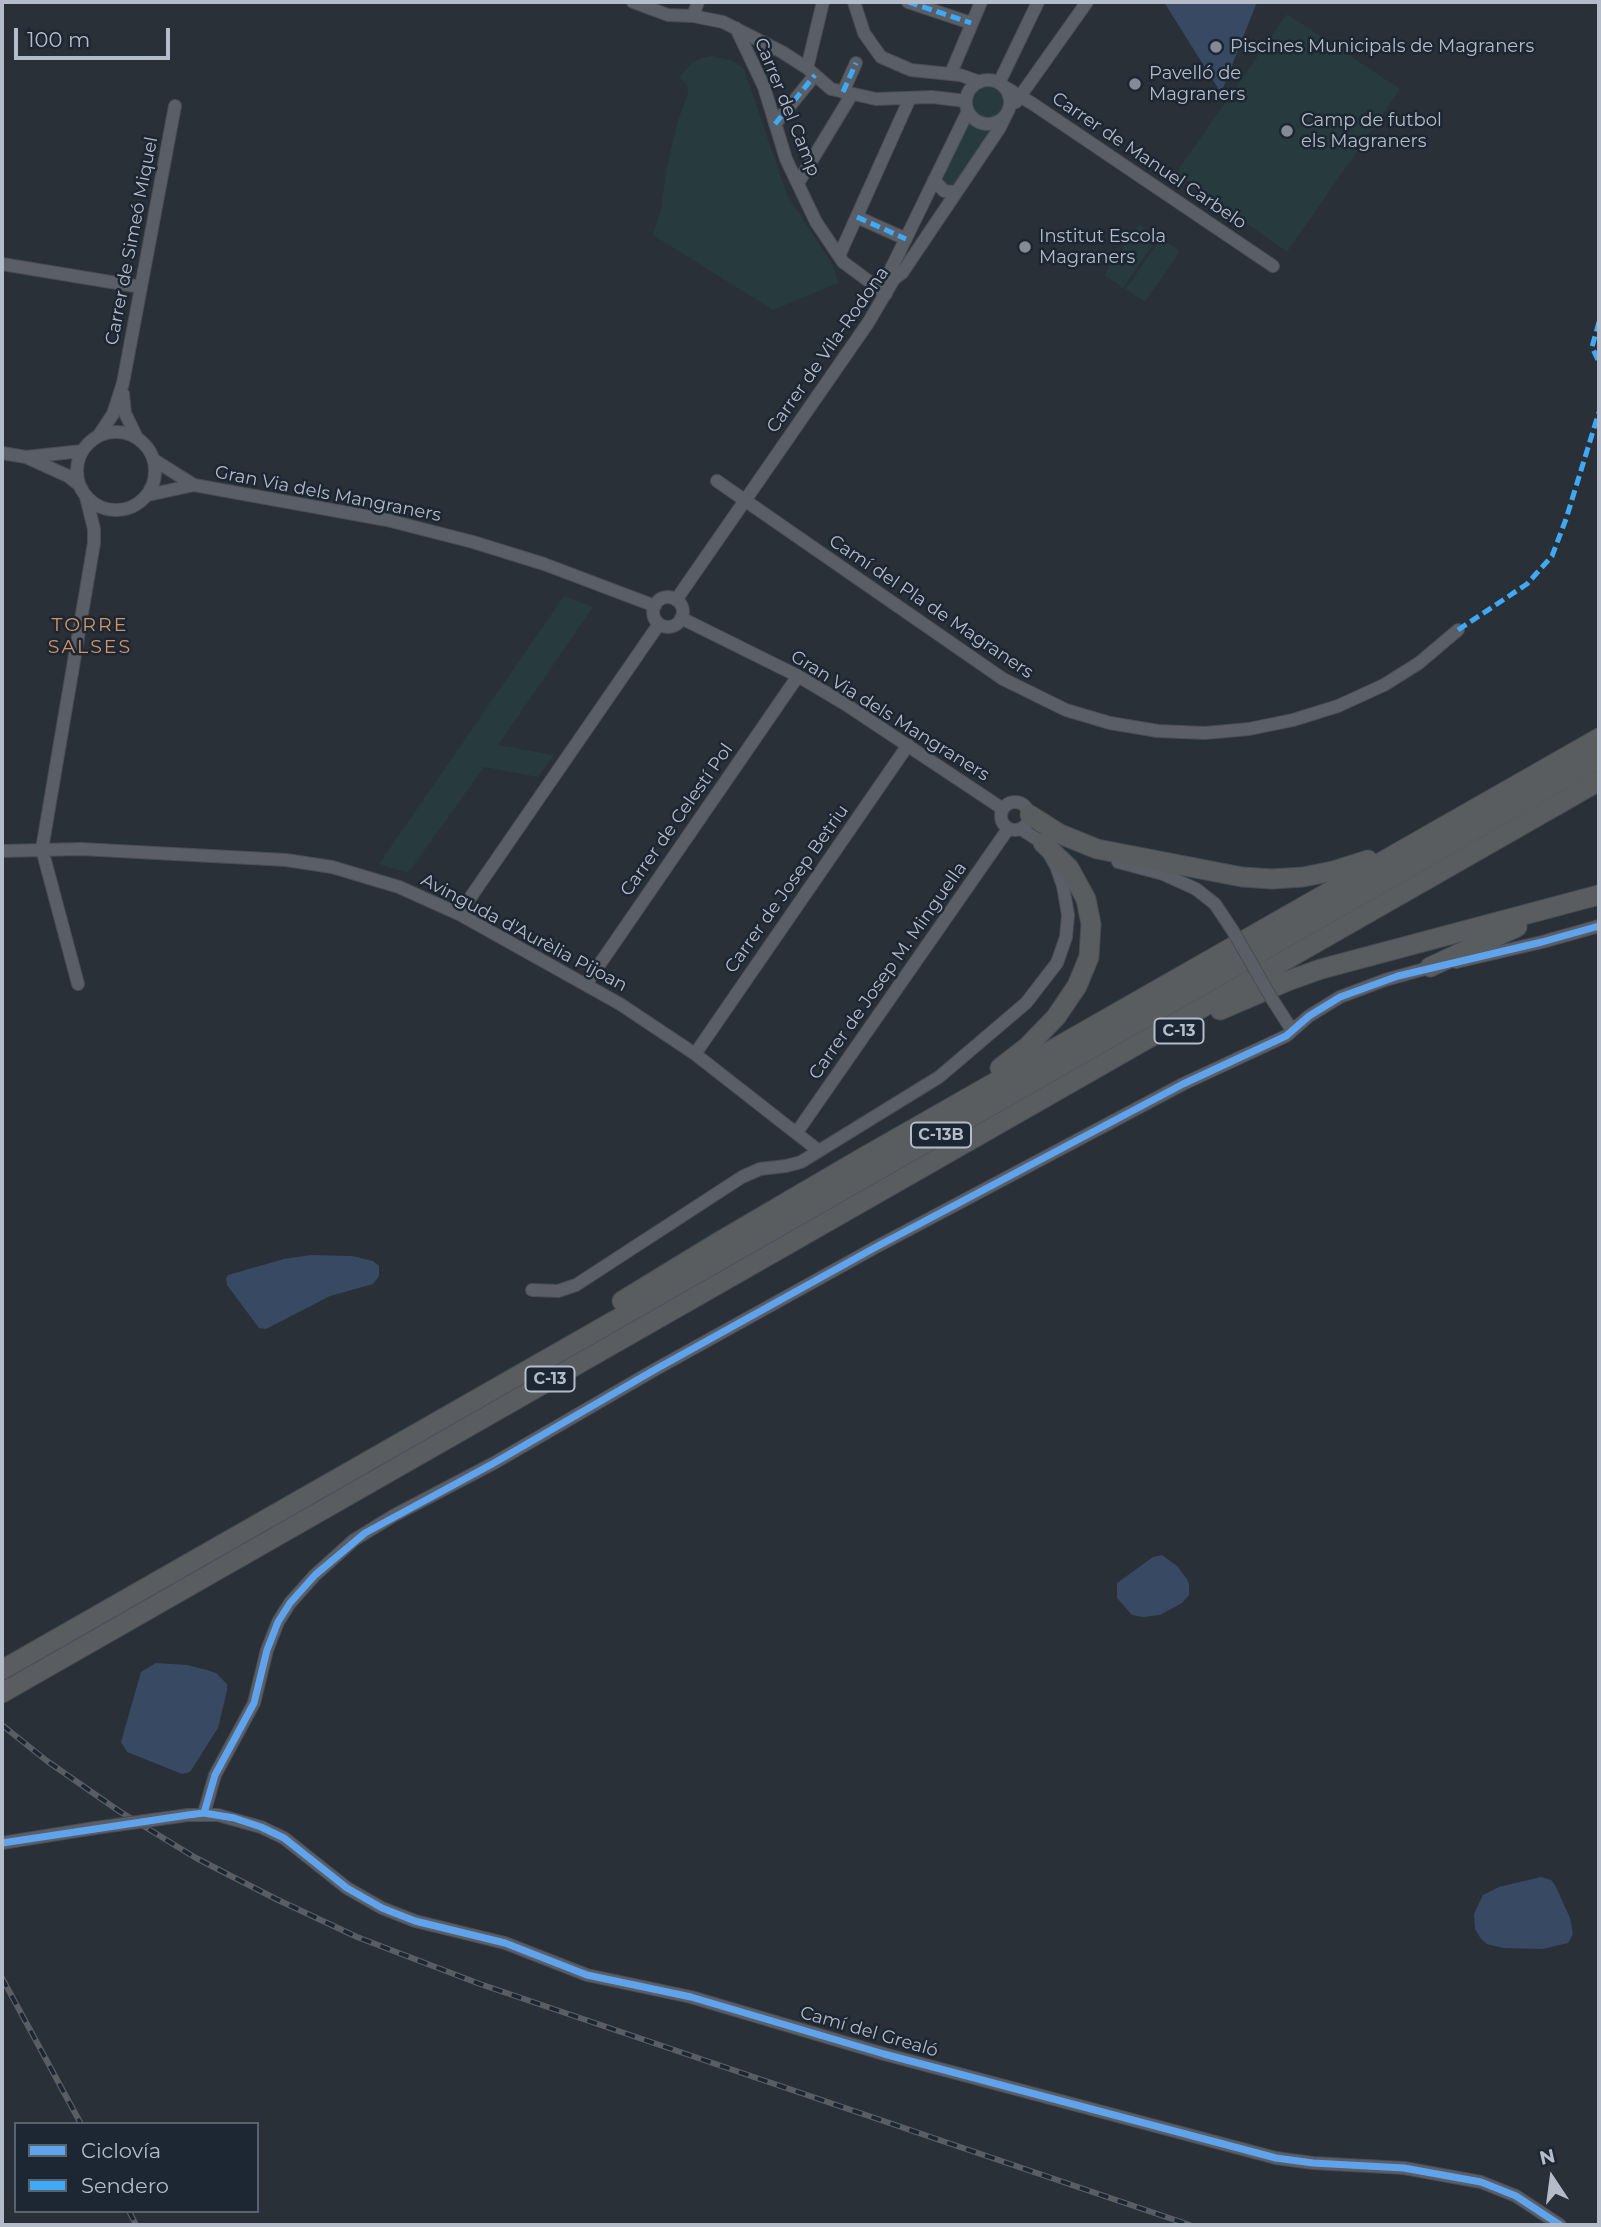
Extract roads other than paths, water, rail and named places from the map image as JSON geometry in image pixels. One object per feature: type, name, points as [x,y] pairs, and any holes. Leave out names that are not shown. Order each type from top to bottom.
[{"type":"highway","name":"C-13","points":[[2,1670],[282,1510],[307,1487],[740,1230],[1599,738]]},
{"type":"highway","name":"C-13B","points":[[282,1510],[1599,759]]},
{"type":"highway","points":[[1053,1092],[1599,781]]},
{"type":"highway","points":[[1021,825],[1060,835],[1097,849],[1242,877],[1287,879],[1333,872],[1367,860],[1475,803],[1503,793]]},
{"type":"highway","points":[[740,1230],[776,1202],[972,1088],[1016,1056],[1056,1017],[1072,996],[1086,967],[1091,923],[1079,882],[1063,861],[1043,843]]},
{"type":"highway","name":"C-13","points":[[2,1693],[1053,1092],[1074,1088],[1208,1016],[1290,980],[1362,957],[1599,895]]},
{"type":"highway","points":[[1430,967],[1566,905]]},
{"type":"street","points":[[633,2],[668,15],[693,16],[723,22],[782,52],[811,71],[831,89],[876,99],[932,97],[967,106]]},
{"type":"street","points":[[693,16],[698,2]]},
{"type":"street","points":[[775,124],[811,71],[823,2]]},
{"type":"street","points":[[854,2],[864,33],[881,57],[912,70],[951,73],[980,82]]},
{"type":"street","points":[[908,2],[971,23]]},
{"type":"street","points":[[951,73],[981,2]]},
{"type":"street","points":[[1001,85],[1038,2]]},
{"type":"street","name":"Carrer de Vila-Rodona","points":[[676,600],[894,279],[902,273],[999,130],[1006,115],[1087,2]]},
{"type":"street","name":"Carrer del Camp","points":[[736,28],[764,88],[786,159],[816,222],[843,262],[886,293]]},
{"type":"street","points":[[798,183],[847,93],[856,63]]},
{"type":"street","points":[[894,279],[891,269],[934,180],[967,106],[972,88],[980,82],[990,80],[1001,85],[1010,99],[1006,115],[997,123],[987,124],[973,119],[967,106]]},
{"type":"street","name":"Carrer de Manuel Carbelo","points":[[1001,85],[1273,266]]},
{"type":"street","points":[[839,256],[910,98]]},
{"type":"street","name":"Carrer de Simeó Miquel","points":[[99,435],[113,414],[123,383],[175,106]]},
{"type":"street","points":[[934,180],[944,191],[956,192]]},
{"type":"street","points":[[857,217],[906,239]]},
{"type":"street","points":[[2,264],[141,287]]},
{"type":"street","name":"Carrer de Simeó Miquel","points":[[123,383],[125,413],[137,438]]},
{"type":"street","points":[[78,484],[77,465],[82,451],[99,435],[118,432],[137,438]]},
{"type":"street","name":"Gran Via dels Mangraners","points":[[137,438],[154,460],[194,485],[347,512],[440,533],[544,564],[655,606]]},
{"type":"street","points":[[26,457],[82,451]]},
{"type":"street","points":[[2,453],[26,457],[68,476],[78,484],[86,498],[94,529],[94,543],[42,849],[78,984]]},
{"type":"street","points":[[148,495],[155,479],[154,460]]},
{"type":"street","name":"Camí del Pla de Magraners","points":[[717,481],[1003,679],[1066,710],[1133,728],[1182,733],[1226,732],[1315,714],[1384,685],[1419,663],[1458,630]]},
{"type":"street","name":"Gran Via dels Mangraners","points":[[86,498],[96,506],[114,511],[132,507],[148,495],[194,485]]},
{"type":"street","points":[[662,599],[676,600],[682,608],[681,618],[672,626],[659,624],[653,614],[655,606],[662,599]]},
{"type":"street","name":"Gran Via dels Mangraners","points":[[681,618],[798,676],[1003,809],[1011,803],[1021,803],[1025,806],[1021,825]]},
{"type":"street","points":[[458,914],[659,624]]},
{"type":"street","name":"Carrer de Celestí Pol","points":[[586,984],[798,676]]},
{"type":"street","name":"Carrer de Josep Betriu","points":[[695,1054],[908,745]]},
{"type":"street","points":[[1003,809],[1001,820],[1021,825],[1082,852],[1186,883],[1215,904],[1283,1017],[1294,1028]]},
{"type":"street","points":[[532,1290],[550,1292],[576,1285],[742,1177],[760,1169],[795,1164],[819,1151],[952,1068],[1026,1003],[1048,977],[1062,951],[1068,915],[1059,871],[1043,843],[1021,825]]},
{"type":"street","name":"Carrer de Josep M. Minguella","points":[[797,1132],[1021,825]]},
{"type":"street","name":"Avinguda d'Aurèlia Pijoan","points":[[2,851],[42,849],[262,858],[311,864],[378,880],[458,914],[586,984],[695,1054],[819,1151]]},
{"type":"street","points":[[204,1813],[215,1775],[254,1703],[267,1650],[278,1622],[315,1574],[354,1540],[795,1291],[1183,1084],[1281,1039],[1319,1009],[1340,997],[1430,967],[1542,942],[1599,926]]},
{"type":"street","name":"Camí del Grealó","points":[[2,1843],[204,1813],[234,1818],[274,1833],[295,1846],[347,1888],[382,1908],[415,1921],[498,1941],[587,1975],[691,1997],[884,2054],[1276,2158],[1404,2168],[1481,2182],[1516,2196],[1560,2225]]},
{"type":"water","name":"Piscines Municipals de Magraners","points":[[1164,2],[1257,2],[1221,93]]},
{"type":"water","points":[[311,1255],[352,1256],[373,1261],[379,1266],[379,1276],[373,1284],[330,1296],[266,1329],[259,1328],[227,1285],[228,1275],[284,1259]]},
{"type":"water","points":[[1162,1555],[1177,1566],[1187,1579],[1189,1595],[1182,1603],[1160,1615],[1132,1615],[1117,1598],[1117,1583],[1153,1557]]},
{"type":"water","points":[[156,1663],[187,1665],[207,1670],[216,1673],[227,1684],[218,1728],[190,1772],[182,1774],[127,1752],[121,1742],[141,1672]]},
{"type":"water","points":[[1541,1877],[1551,1880],[1555,1885],[1570,1918],[1573,1934],[1568,1943],[1543,1949],[1503,1948],[1487,1944],[1481,1939],[1475,1929],[1474,1914],[1483,1895],[1499,1887]]},
{"type":"railway","points":[[2,1725],[47,1761],[119,1811],[196,1858],[357,1937],[480,1984],[1190,2225]]},
{"type":"railway","points":[[2,1978],[80,2122]]},
{"type":"railway","points":[[130,2213],[136,2225]]},
{"type":"place","name":"Piscines Municipals de Magraners","points":[[1216,47]]},
{"type":"place","name":"Pavelló de Magraners","points":[[1135,84]]},
{"type":"place","name":"Camp de futbol els Magraners","points":[[1287,131]]},
{"type":"place","name":"Institut Escola Magraners","points":[[1025,247]]},
{"type":"district","name":"TORRE SALSES","points":[[90,636]]}]
